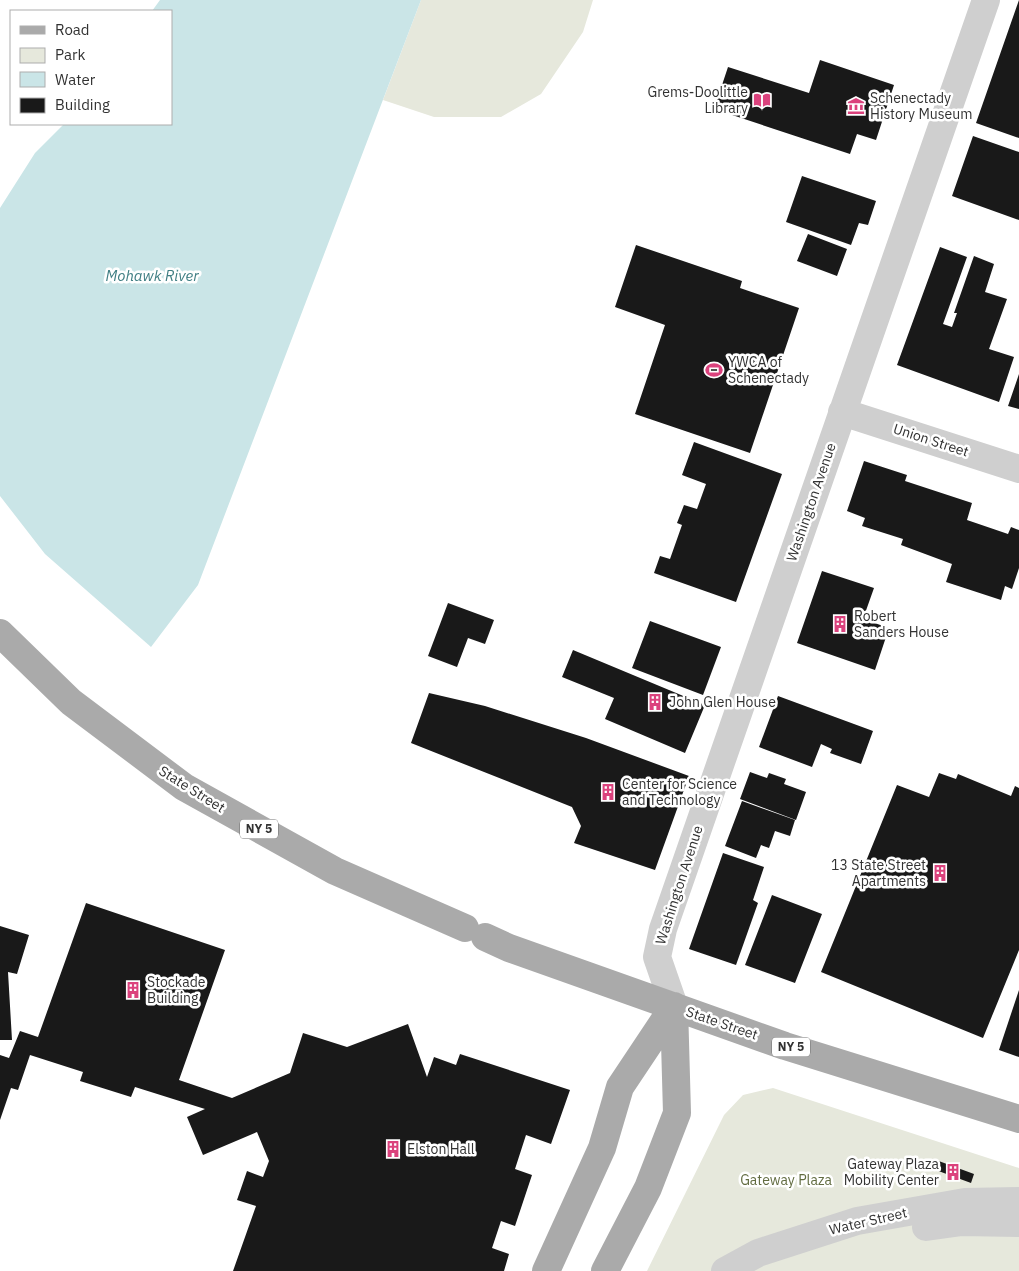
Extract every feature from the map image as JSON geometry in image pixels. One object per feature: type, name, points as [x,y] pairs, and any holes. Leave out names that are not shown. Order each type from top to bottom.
[{"type":"main road","name":"State Street","points":[[0,633],[70,702],[184,787],[335,871],[509,948],[785,1046],[1019,1119]]},
{"type":"main road","points":[[546,1271],[602,1148],[620,1088],[674,1006]]},
{"type":"main road","name":"Washington Avenue","points":[[605,1271],[648,1188],[677,1113],[674,1006]]},
{"type":"street","name":"Washington Avenue","points":[[674,1006],[657,957],[663,929],[986,0]]},
{"type":"street","name":"Union Street","points":[[842,412],[1019,469]]},
{"type":"street","name":"Water Street","points":[[725,1271],[758,1253],[857,1221],[965,1202],[1019,1201]]},
{"type":"street","name":"Water Street","points":[[762,1271],[860,1236],[962,1222],[1019,1223]]},
{"type":"green space","points":[[421,0],[593,0],[583,32],[541,94],[501,117],[434,117],[383,100]]},
{"type":"green space","name":"Gateway Plaza","points":[[773,1088],[1019,1168],[1019,1271],[647,1271],[724,1115],[743,1095]]},
{"type":"water","name":"Mohawk River","points":[[160,0],[421,0],[198,585],[151,647],[45,554],[0,496],[0,208],[35,153],[63,125],[172,125],[172,10],[153,10]]},
{"type":"building","points":[[1019,0],[1019,138],[976,123]]},
{"type":"building","points":[[820,60],[894,85],[876,140],[857,134],[850,154],[714,109],[728,67],[809,93]]},
{"type":"building","points":[[973,136],[1019,152],[1019,220],[952,196]]},
{"type":"building","points":[[802,176],[876,201],[868,225],[859,223],[851,245],[786,222]]},
{"type":"building","points":[[808,234],[847,249],[837,276],[797,261]]},
{"type":"building","name":"YWCA of Schenectady","points":[[636,245],[742,281],[740,288],[799,308],[750,453],[635,414],[665,325],[615,307]]},
{"type":"building","points":[[940,247],[967,257],[943,324],[952,327],[957,313],[954,313],[974,256],[994,264],[985,292],[1007,299],[989,349],[1014,357],[999,402],[897,365]]},
{"type":"building","points":[[1019,374],[1019,409],[1008,406]]},
{"type":"building","points":[[694,442],[782,474],[736,602],[654,573],[660,556],[670,559],[682,525],[677,523],[684,505],[697,509],[706,484],[682,475]]},
{"type":"building","points":[[864,461],[907,475],[905,481],[972,503],[967,520],[1008,534],[1011,527],[1019,530],[1019,568],[1012,589],[1005,586],[1001,600],[946,582],[952,564],[901,545],[903,539],[862,526],[865,518],[847,511]]},
{"type":"building","name":"Robert Sanders House","points":[[822,571],[874,588],[863,619],[889,628],[875,670],[797,643]]},
{"type":"building","points":[[448,603],[494,620],[485,644],[468,638],[457,667],[428,656]]},
{"type":"building","points":[[650,621],[721,647],[703,695],[632,668]]},
{"type":"building","name":"John Glen House","points":[[573,650],[705,705],[685,753],[605,719],[614,698],[562,677]]},
{"type":"building","name":"Center for Science and Technology","points":[[429,693],[485,706],[586,738],[689,776],[655,870],[574,843],[581,826],[572,807],[411,743]]},
{"type":"building","points":[[778,696],[873,731],[861,764],[830,753],[832,749],[821,744],[812,767],[759,747]]},
{"type":"building","points":[[750,772],[767,778],[769,773],[786,779],[784,784],[806,792],[796,820],[740,799]]},
{"type":"building","name":"13 State Street Apartments","points":[[939,773],[956,779],[958,774],[1011,796],[1015,786],[1019,788],[1019,950],[983,1038],[821,972],[897,785],[929,797]]},
{"type":"building","points":[[742,801],[795,820],[790,836],[775,831],[769,848],[761,845],[756,858],[725,846]]},
{"type":"building","points":[[723,853],[764,867],[753,900],[758,903],[736,965],[689,949]]},
{"type":"building","points":[[772,895],[822,914],[795,983],[745,965]]},
{"type":"building","name":"Elston Hall","points":[[86,903],[225,950],[179,1080],[232,1098],[290,1073],[303,1033],[347,1047],[408,1024],[427,1077],[434,1057],[456,1065],[460,1054],[570,1090],[551,1144],[526,1135],[515,1169],[532,1175],[515,1226],[501,1221],[492,1248],[509,1254],[504,1271],[233,1271],[256,1206],[237,1200],[247,1171],[263,1177],[269,1161],[257,1132],[203,1155],[187,1117],[205,1109],[135,1087],[131,1097],[80,1081],[83,1072],[30,1055],[18,1090],[11,1088],[0,1120],[0,1055],[9,1058],[20,1031],[38,1037]]},
{"type":"building","points":[[0,926],[29,935],[17,974],[8,972],[12,1040],[0,1040]]},
{"type":"building","points":[[1019,990],[1019,1057],[999,1050]]},
{"type":"building","name":"Gateway Plaza Mobility Center","points":[[936,1160],[974,1174],[971,1183],[933,1169]]},
{"type":"place","name":"Grems-Doolittle Library","points":[[762,100]]},
{"type":"place","name":"Schenectady History Museum","points":[[856,106]]},
{"type":"place","name":"YWCA of Schenectady","points":[[714,370]]},
{"type":"place","name":"Robert Sanders House","points":[[840,624]]},
{"type":"place","name":"John Glen House","points":[[655,702]]},
{"type":"place","name":"Center for Science and Technology","points":[[608,792]]},
{"type":"place","name":"13 State Street Apartments","points":[[940,873]]},
{"type":"place","name":"Stockade Building","points":[[133,990]]},
{"type":"place","name":"Elston Hall","points":[[393,1149]]},
{"type":"place","name":"Gateway Plaza Mobility Center","points":[[953,1172]]}]
